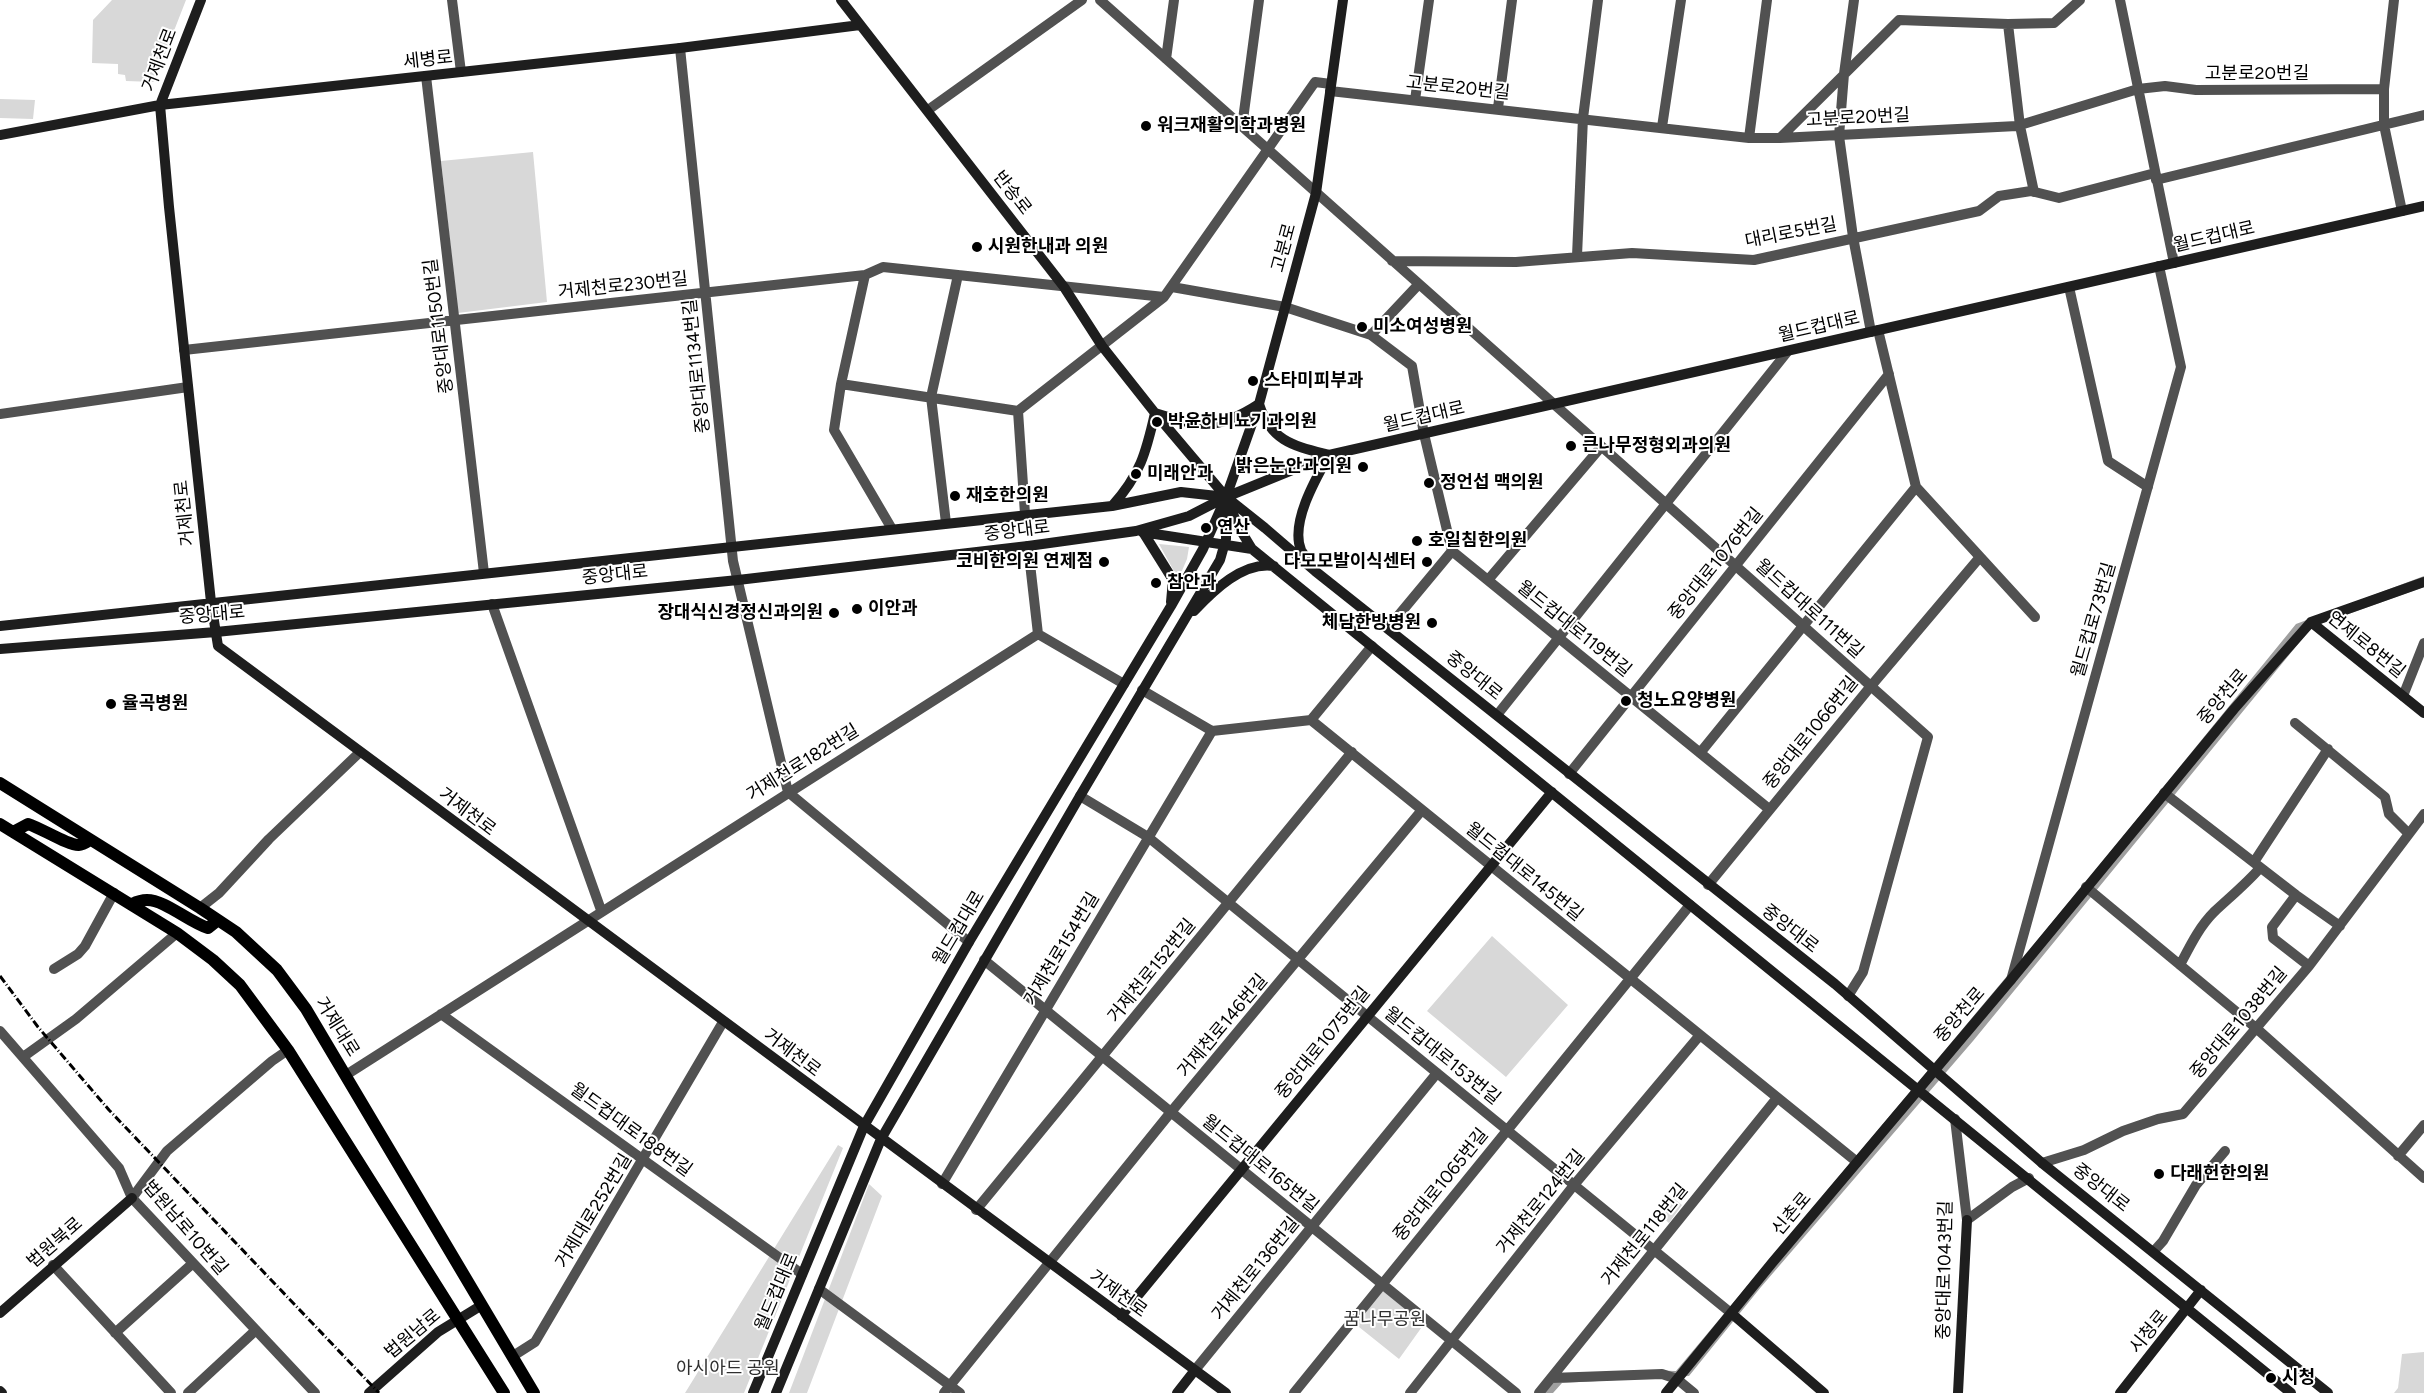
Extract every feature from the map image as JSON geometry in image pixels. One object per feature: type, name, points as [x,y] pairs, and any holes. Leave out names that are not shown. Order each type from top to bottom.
[{"type":"main road","name":"거제천로","points":[[201,0],[160,105],[168,207],[211,602],[218,646],[976,1210],[1226,1393]]},
{"type":"main road","name":"반송로","points":[[841,0],[1064,287],[1102,346],[1155,414],[1226,497]]},
{"type":"main road","name":"고분로","points":[[1226,497],[1259,404],[1316,193],[1343,0]]},
{"type":"main road","name":"세병로","points":[[0,135],[160,105],[680,48],[860,25]]},
{"type":"main road","name":"월드컵대로","points":[[753,1393],[864,1126],[969,942],[1171,606],[1206,541],[1226,497],[1329,456],[2424,206]]},
{"type":"main road","points":[[1112,506],[1127,489],[1139,470],[1155,414],[1192,425],[1220,424],[1241,416],[1259,404],[1264,421],[1274,433],[1292,445],[1329,456],[1306,499],[1300,525],[1300,548],[1315,572]]},
{"type":"main road","name":"중앙대로","points":[[0,626],[1112,506],[1180,492],[1226,497],[1315,572],[1388,628],[1848,996],[2042,1162],[2328,1393]]},
{"type":"main road","name":"월드컵대로","points":[[776,1393],[881,1139],[1142,690],[1220,560],[1224,544],[1226,497]]},
{"type":"main road","name":"중앙대로","points":[[3,649],[216,632],[738,580],[1028,546],[1139,531],[1189,516],[1226,497]]},
{"type":"main road","points":[[1226,497],[1238,526],[1252,549],[2029,1178],[2291,1393]]},
{"type":"main road","points":[[1139,531],[1252,549]]},
{"type":"main road","points":[[1139,531],[1162,559],[1173,580],[1171,606]]},
{"type":"main road","points":[[1181,625],[1224,583],[1254,567],[1274,566]]},
{"type":"main road","name":"중앙천로","points":[[1934,1070],[2010,981],[2247,693],[2311,622],[2424,582]]},
{"type":"main road","name":"연제로8번길","points":[[2311,622],[2424,713]]},
{"type":"main road","name":"거제대로","points":[[0,783],[218,920],[261,954],[276,970],[306,1009],[346,1074],[534,1393]]},
{"type":"main road","name":"중앙대로1075번길","points":[[1121,1316],[1552,792]]},
{"type":"main road","points":[[0,824],[177,933],[213,960],[240,985],[288,1050],[504,1393]]},
{"type":"main road","points":[[13,832],[28,824],[41,828],[70,843],[80,845],[90,840]]},
{"type":"main road","points":[[132,904],[147,900],[160,903],[194,924],[208,928],[218,920]]},
{"type":"main road","name":"신촌로","points":[[1666,1393],[1934,1070]]},
{"type":"main road","name":"법원북로","points":[[0,1313],[132,1198]]},
{"type":"main road","name":"중앙대로1043번길","points":[[1958,1393],[1967,1220]]},
{"type":"main road","name":"시청로","points":[[2120,1393],[2201,1290]]},
{"type":"main road","name":"법원남로","points":[[369,1393],[438,1332],[457,1319],[482,1306]]},
{"type":"main road","points":[[1731,1313],[1824,1393]]},
{"type":"main road","points":[[1177,1393],[1195,1370]]},
{"type":"street","points":[[452,0],[461,72]]},
{"type":"street","points":[[928,110],[1082,0]]},
{"type":"street","name":"월드컵대로111번길","points":[[1100,0],[1928,737],[1863,972],[1848,996]]},
{"type":"street","points":[[1166,59],[1174,0]]},
{"type":"street","points":[[1242,127],[1259,0]]},
{"type":"street","points":[[1414,100],[1429,0]]},
{"type":"street","points":[[1498,108],[1512,0]]},
{"type":"street","points":[[1577,256],[1583,118],[1598,0]]},
{"type":"street","points":[[1662,127],[1680,0]]},
{"type":"street","points":[[1749,138],[1767,0]]},
{"type":"street","points":[[1854,0],[1844,74],[1839,136],[1853,237],[1874,331],[1889,374],[1916,487],[2035,617]]},
{"type":"street","points":[[1780,138],[1900,20],[2008,24],[2054,23],[2080,0]]},
{"type":"street","points":[[2120,0],[2174,263]]},
{"type":"street","points":[[2394,0],[2384,89],[2384,125],[2402,211]]},
{"type":"street","points":[[2008,24],[2020,126],[2034,192]]},
{"type":"street","name":"중앙대로1134번길","points":[[680,48],[733,561],[788,792]]},
{"type":"street","name":"중앙대로1150번길","points":[[426,76],[484,573]]},
{"type":"street","name":"고분로20번길","points":[[1267,149],[1315,82],[1331,87],[1414,100],[1498,108],[1749,138],[1839,136],[2020,126],[2138,89],[2166,86],[2196,90],[2384,89]]},
{"type":"street","name":"대리로5번길","points":[[1392,261],[1516,262],[1632,253],[1754,260],[1979,211],[1999,196],[2034,192],[2058,198],[2424,115]]},
{"type":"street","points":[[841,384],[1018,411],[1164,297],[1267,149]]},
{"type":"street","name":"월드컵로73번길","points":[[2010,981],[2181,367],[2159,266]]},
{"type":"street","name":"거제천로230번길","points":[[184,350],[865,275],[883,267],[1164,297]]},
{"type":"street","points":[[865,275],[841,384],[834,430],[892,529]]},
{"type":"street","points":[[946,523],[931,397],[958,276]]},
{"type":"street","points":[[1371,335],[1418,285]]},
{"type":"street","points":[[1172,287],[1285,307],[1371,335],[1412,366],[1424,434],[1452,551],[1388,628]]},
{"type":"street","points":[[2069,287],[2108,461],[2148,487]]},
{"type":"street","points":[[1497,715],[1667,505],[1788,351]]},
{"type":"street","name":"중앙대로1076번길","points":[[1569,774],[1889,374]]},
{"type":"street","points":[[0,414],[188,387]]},
{"type":"street","name":"중앙대로","points":[[1018,411],[1025,514]]},
{"type":"street","points":[[1488,580],[1601,447]]},
{"type":"street","points":[[1700,753],[1916,487]]},
{"type":"street","points":[[1028,546],[1038,634],[1124,684]]},
{"type":"street","name":"월드컵대로119번길","points":[[1452,551],[1769,809]]},
{"type":"street","name":"중앙대로1066번길","points":[[1708,885],[1871,686],[1980,557]]},
{"type":"street","points":[[492,604],[601,910]]},
{"type":"street","name":"거제천로182번길","points":[[346,1074],[601,910],[1038,634]]},
{"type":"street","points":[[2404,696],[2424,643]]},
{"type":"street","points":[[1142,690],[1212,731],[1311,720],[1372,646]]},
{"type":"street","name":"월드컵대로145번길","points":[[1311,720],[1857,1162]]},
{"type":"street","points":[[2295,723],[2385,797],[2388,814],[2408,833]]},
{"type":"street","name":"거제천로154번길","points":[[942,1184],[1212,731]]},
{"type":"street","points":[[2180,965],[2196,934],[2214,912],[2234,895],[2257,865],[2328,750]]},
{"type":"street","points":[[200,908],[219,892],[269,839],[360,752]]},
{"type":"street","name":"거제천로152번길","points":[[976,1210],[1352,752]]},
{"type":"street","points":[[788,792],[969,942]]},
{"type":"street","points":[[2164,793],[2296,895],[2340,926]]},
{"type":"street","name":"월드컵대로153번길","points":[[1080,796],[1148,837],[1731,1313]]},
{"type":"street","name":"거제천로146번길","points":[[947,1389],[1171,1112],[1422,810]]},
{"type":"street","name":"중앙대로1038번길","points":[[2042,1162],[2084,1150],[2123,1131],[2158,1119],[2183,1114],[2308,966],[2424,814]]},
{"type":"street","points":[[2086,887],[2256,1028],[2424,1178]]},
{"type":"street","points":[[54,970],[78,954],[85,946],[114,893]]},
{"type":"street","points":[[2296,895],[2272,928],[2273,938],[2308,966]]},
{"type":"street","name":"중앙대로1065번길","points":[[1294,1393],[1690,905]]},
{"type":"street","points":[[23,1058],[76,1019],[177,933]]},
{"type":"street","name":"월드컵대로165번길","points":[[984,960],[1516,1393]]},
{"type":"street","name":"월드컵대로188번길","points":[[441,1014],[802,1274]]},
{"type":"street","name":"거제대로252번길","points":[[513,1356],[535,1342],[723,1022]]},
{"type":"street","name":"법원남로10번길","points":[[0,1031],[119,1168],[132,1198],[192,1264],[316,1393]]},
{"type":"street","name":"거제천로124번길","points":[[1410,1393],[1574,1185],[1700,1035]]},
{"type":"street","points":[[132,1198],[167,1151],[272,1061],[288,1050]]},
{"type":"street","name":"거제천로136번길","points":[[1195,1370],[1437,1073]]},
{"type":"street","name":"거제천로118번길","points":[[1539,1393],[1777,1098]]},
{"type":"street","name":"중앙대로1043번길","points":[[1955,1118],[1967,1220]]},
{"type":"street","points":[[2398,1156],[2424,1125]]},
{"type":"street","points":[[2154,1251],[2163,1241],[2196,1185],[2224,1151]]},
{"type":"street","points":[[1967,1220],[2012,1187],[2029,1178]]},
{"type":"street","points":[[115,1333],[192,1264]]},
{"type":"street","points":[[53,1266],[172,1393]]},
{"type":"street","points":[[819,1289],[947,1389],[960,1393]]},
{"type":"street","points":[[188,1393],[256,1330]]},
{"type":"street","points":[[1551,1378],[1662,1374],[1677,1380],[1694,1393]]},
{"type":"green space","points":[[112,0],[186,0],[154,82],[126,81],[125,75],[118,74],[118,64],[92,63],[93,20]]},
{"type":"green space","points":[[0,99],[35,100],[33,119],[0,118]]},
{"type":"green space","points":[[533,152],[547,302],[458,313],[441,161]]},
{"type":"green space","points":[[1159,544],[1189,547],[1187,559],[1181,573],[1175,573]]},
{"type":"green space","points":[[1492,936],[1568,1005],[1506,1077],[1427,1011]]},
{"type":"green space","name":"아시아드 공원","points":[[838,1145],[843,1148],[744,1393],[685,1393]]},
{"type":"green space","name":"아시아드 공원","points":[[869,1184],[882,1196],[807,1393],[789,1393]]},
{"type":"green space","points":[[1671,1196],[1682,1205],[1669,1223],[1658,1214]]},
{"type":"green space","name":"꿈나무공원","points":[[1382,1290],[1424,1324],[1399,1359],[1354,1323]]},
{"type":"green space","points":[[2424,1352],[2424,1393],[2394,1393],[2398,1388],[2402,1354]]},
{"type":"shaded area","points":[[2424,576],[2424,587],[2312,627],[1973,1041],[1761,1287],[1689,1376],[1562,1383],[1553,1393],[1535,1393],[1548,1376],[1641,1370],[1676,1371],[2085,883],[2296,624]]},
{"type":"railway","points":[[0,976],[38,1027],[109,1110],[379,1393]]},
{"type":"place","name":"워크재활의학과병원","points":[[1146,126]]},
{"type":"place","name":"시원한내과 의원","points":[[977,247]]},
{"type":"place","name":"미소여성병원","points":[[1362,327]]},
{"type":"place","name":"스타미피부과","points":[[1253,381]]},
{"type":"place","name":"박윤하비뇨기과의원","points":[[1157,422]]},
{"type":"place","name":"큰나무정형외과의원","points":[[1571,446]]},
{"type":"place","name":"밝은눈안과의원","points":[[1363,467]]},
{"type":"place","name":"미래안과","points":[[1136,474]]},
{"type":"place","name":"정언섭 맥의원","points":[[1429,483]]},
{"type":"place","name":"재호한의원","points":[[955,496]]},
{"type":"place","name":"연산","points":[[1206,528]]},
{"type":"place","name":"호일침한의원","points":[[1417,541]]},
{"type":"place","name":"코비한의원 연제점","points":[[1104,562]]},
{"type":"place","name":"다모모발이식센터","points":[[1427,562]]},
{"type":"place","name":"참안과","points":[[1156,583]]},
{"type":"place","name":"이안과","points":[[857,609]]},
{"type":"place","name":"장대식신경정신과의원","points":[[834,613]]},
{"type":"place","name":"체담한방병원","points":[[1432,623]]},
{"type":"place","name":"청노요양병원","points":[[1626,701]]},
{"type":"place","name":"율곡병원","points":[[111,704]]},
{"type":"place","name":"다래헌한의원","points":[[2159,1174]]},
{"type":"place","name":"시청","points":[[2271,1378]]}]
